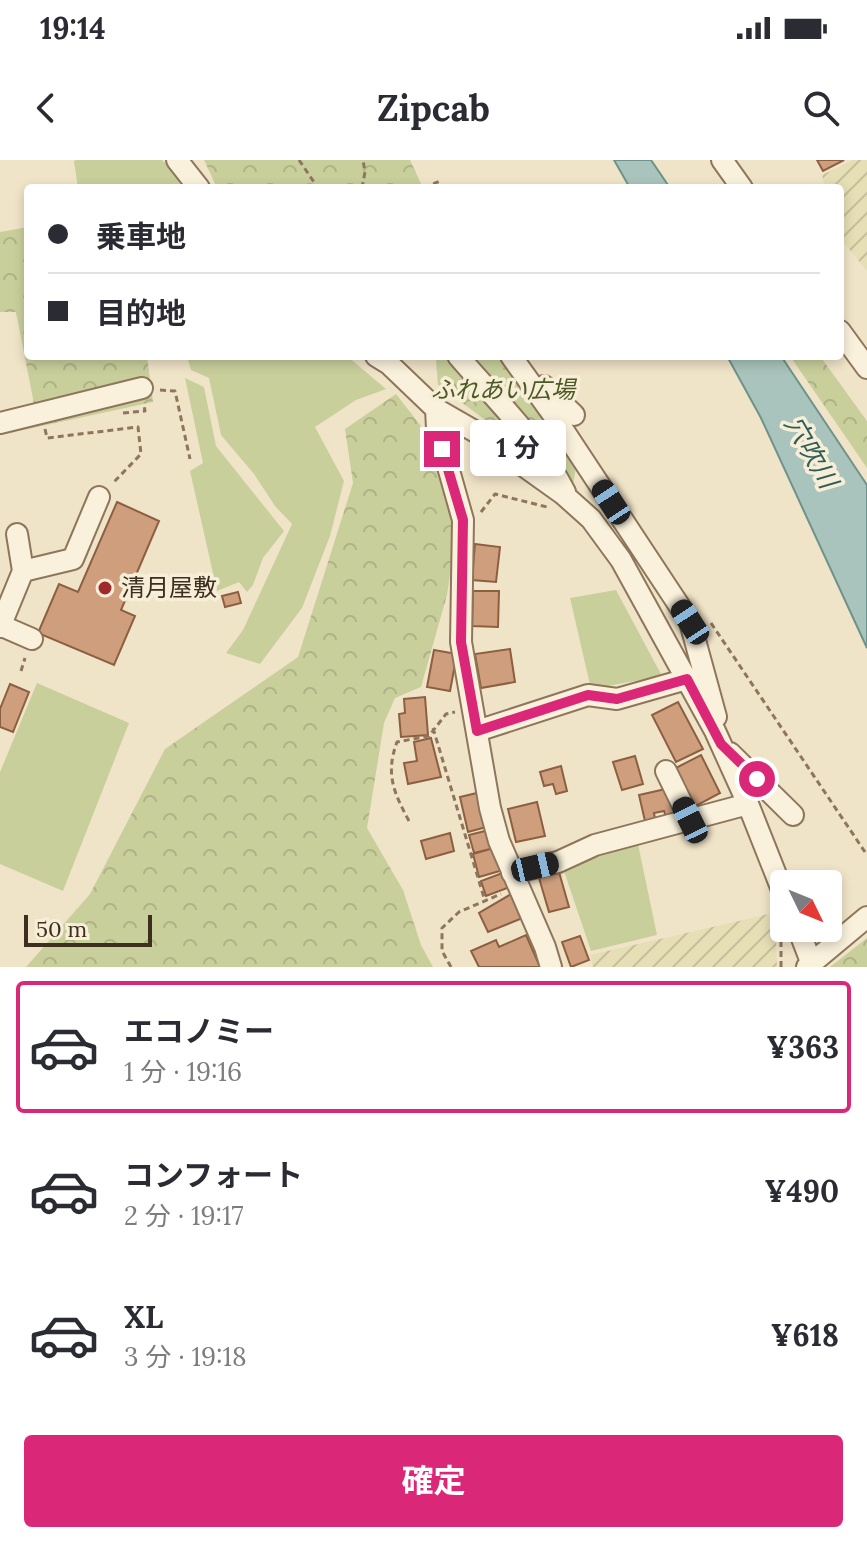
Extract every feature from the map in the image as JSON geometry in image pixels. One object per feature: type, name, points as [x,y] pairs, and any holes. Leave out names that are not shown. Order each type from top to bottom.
[{"type":"street","points":[[177,160],[196,184]]},
{"type":"street","points":[[726,163],[739,184]]},
{"type":"street","points":[[844,336],[867,368]]},
{"type":"street","points":[[382,360],[436,409],[476,432],[569,499],[591,519],[621,560],[721,744],[774,870]]},
{"type":"street","points":[[462,360],[484,383],[556,475],[569,499]]},
{"type":"street","points":[[515,360],[690,622],[713,702],[721,744],[793,815]]},
{"type":"street","points":[[516,360],[574,415]]},
{"type":"street","points":[[0,423],[142,388]]},
{"type":"street","points":[[436,409],[437,428],[463,520],[461,642],[493,819],[551,967]]},
{"type":"street","points":[[23,571],[73,559],[99,497]]},
{"type":"street","points":[[17,534],[23,571],[1,626],[31,644]]},
{"type":"street","points":[[475,724],[588,695],[617,699],[687,679]]},
{"type":"street","points":[[666,771],[690,820]]},
{"type":"street","points":[[516,880],[595,845],[748,804]]},
{"type":"street","points":[[802,942],[809,964],[861,922]]},
{"type":"path","points":[[299,160],[315,184]]},
{"type":"path","points":[[363,160],[363,184]]},
{"type":"path","points":[[433,184],[440,181]]},
{"type":"path","points":[[116,414],[145,411],[142,388],[175,391],[190,459]]},
{"type":"path","points":[[43,422],[47,438],[138,427],[141,454],[99,497]]},
{"type":"path","points":[[495,494],[548,507]]},
{"type":"path","points":[[711,624],[867,855]]},
{"type":"path","points":[[21,671],[31,644]]},
{"type":"path","points":[[409,821],[392,788],[392,755],[397,742],[429,736],[446,714],[459,712],[475,724]]},
{"type":"path","points":[[433,728],[485,901]]},
{"type":"path","points":[[451,967],[442,951],[442,928],[459,912],[485,901],[516,880]]},
{"type":"shaded area","points":[[853,160],[867,160],[867,271],[844,243],[844,184],[824,184],[822,175]]},
{"type":"shaded area","points":[[769,914],[770,942],[776,942],[777,967],[593,967],[590,955]]},
{"type":"green space","points":[[76,160],[162,160],[172,169],[180,184],[77,184]]},
{"type":"green space","points":[[204,160],[410,160],[421,184],[215,184]]},
{"type":"green space","points":[[24,228],[24,353],[16,312],[0,312],[0,232]]},
{"type":"green space","points":[[25,360],[148,360],[153,402],[0,435],[0,412],[34,404]]},
{"type":"green space","points":[[188,360],[352,360],[386,389],[356,400],[315,427],[344,481],[330,536],[302,608],[260,664],[226,653],[243,630],[292,524],[221,435],[209,378],[191,370]]},
{"type":"green space","name":"ふれあい広場","points":[[436,360],[523,360],[576,467],[573,485],[438,385]]},
{"type":"green space","points":[[793,360],[823,360],[867,421],[867,468]]},
{"type":"green space","points":[[185,378],[204,387],[216,446],[284,531],[263,558],[253,585],[247,592],[239,582],[217,591],[190,471],[203,463]]},
{"type":"green space","points":[[396,394],[421,426],[458,521],[447,595],[421,687],[395,698],[384,723],[367,828],[403,890],[421,945],[433,967],[26,967],[90,894],[165,749],[298,657],[353,483],[345,429]]},
{"type":"green space","points":[[616,590],[662,676],[591,689],[570,598]]},
{"type":"green space","points":[[37,683],[129,723],[63,891],[0,864],[0,772]]},
{"type":"green space","points":[[638,844],[657,935],[591,951],[563,868]]},
{"type":"green space","points":[[867,938],[867,967],[830,967]]},
{"type":"water","points":[[614,160],[651,160],[667,184],[628,184]]},
{"type":"water","name":"穴吹川","points":[[729,360],[784,360],[867,485],[867,648],[761,418]]},
{"type":"building","points":[[817,160],[844,160],[823,171]]},
{"type":"building","name":"清月屋敷","points":[[117,502],[159,521],[121,610],[135,616],[114,665],[38,633],[59,584],[78,592]]},
{"type":"building","points":[[475,544],[500,547],[496,582],[472,580]]},
{"type":"building","points":[[473,591],[499,591],[498,627],[472,626]]},
{"type":"building","points":[[238,592],[241,603],[225,607],[222,596]]},
{"type":"building","points":[[510,649],[515,682],[481,688],[475,654]]},
{"type":"building","points":[[434,650],[457,654],[450,691],[427,687]]},
{"type":"building","points":[[10,684],[29,692],[13,732],[0,727],[0,709]]},
{"type":"building","points":[[425,697],[428,735],[401,737],[399,714],[405,713],[404,699]]},
{"type":"building","points":[[678,702],[703,749],[676,762],[652,715]]},
{"type":"building","points":[[431,738],[441,777],[408,784],[404,763],[417,761],[414,742]]},
{"type":"building","points":[[701,755],[720,793],[692,808],[672,770]]},
{"type":"building","points":[[635,756],[643,784],[622,790],[613,762]]},
{"type":"building","points":[[561,766],[567,791],[556,794],[553,784],[544,786],[540,772]]},
{"type":"building","points":[[670,788],[676,814],[666,817],[664,811],[654,813],[655,819],[645,821],[639,795]]},
{"type":"building","points":[[481,792],[490,826],[468,832],[460,797]]},
{"type":"building","points":[[537,802],[545,836],[516,842],[508,809]]},
{"type":"building","points":[[489,830],[494,848],[474,853],[469,835]]},
{"type":"building","points":[[450,833],[454,851],[426,859],[421,841]]},
{"type":"building","points":[[497,847],[503,870],[479,877],[473,854]]},
{"type":"building","points":[[505,872],[510,887],[486,896],[481,881]]},
{"type":"building","points":[[559,872],[569,907],[549,912],[539,878]]},
{"type":"building","points":[[518,890],[530,915],[488,932],[479,913]]},
{"type":"building","points":[[526,935],[540,967],[479,967],[471,951],[496,940],[499,947]]},
{"type":"building","points":[[580,936],[589,960],[571,967],[562,942]]},
{"type":"place","name":"清月屋敷","points":[[105,588]]},
{"type":"route","points":[[442,449],[463,520],[461,642],[477,731],[588,695],[617,699],[687,679],[721,744],[757,779]]}]
